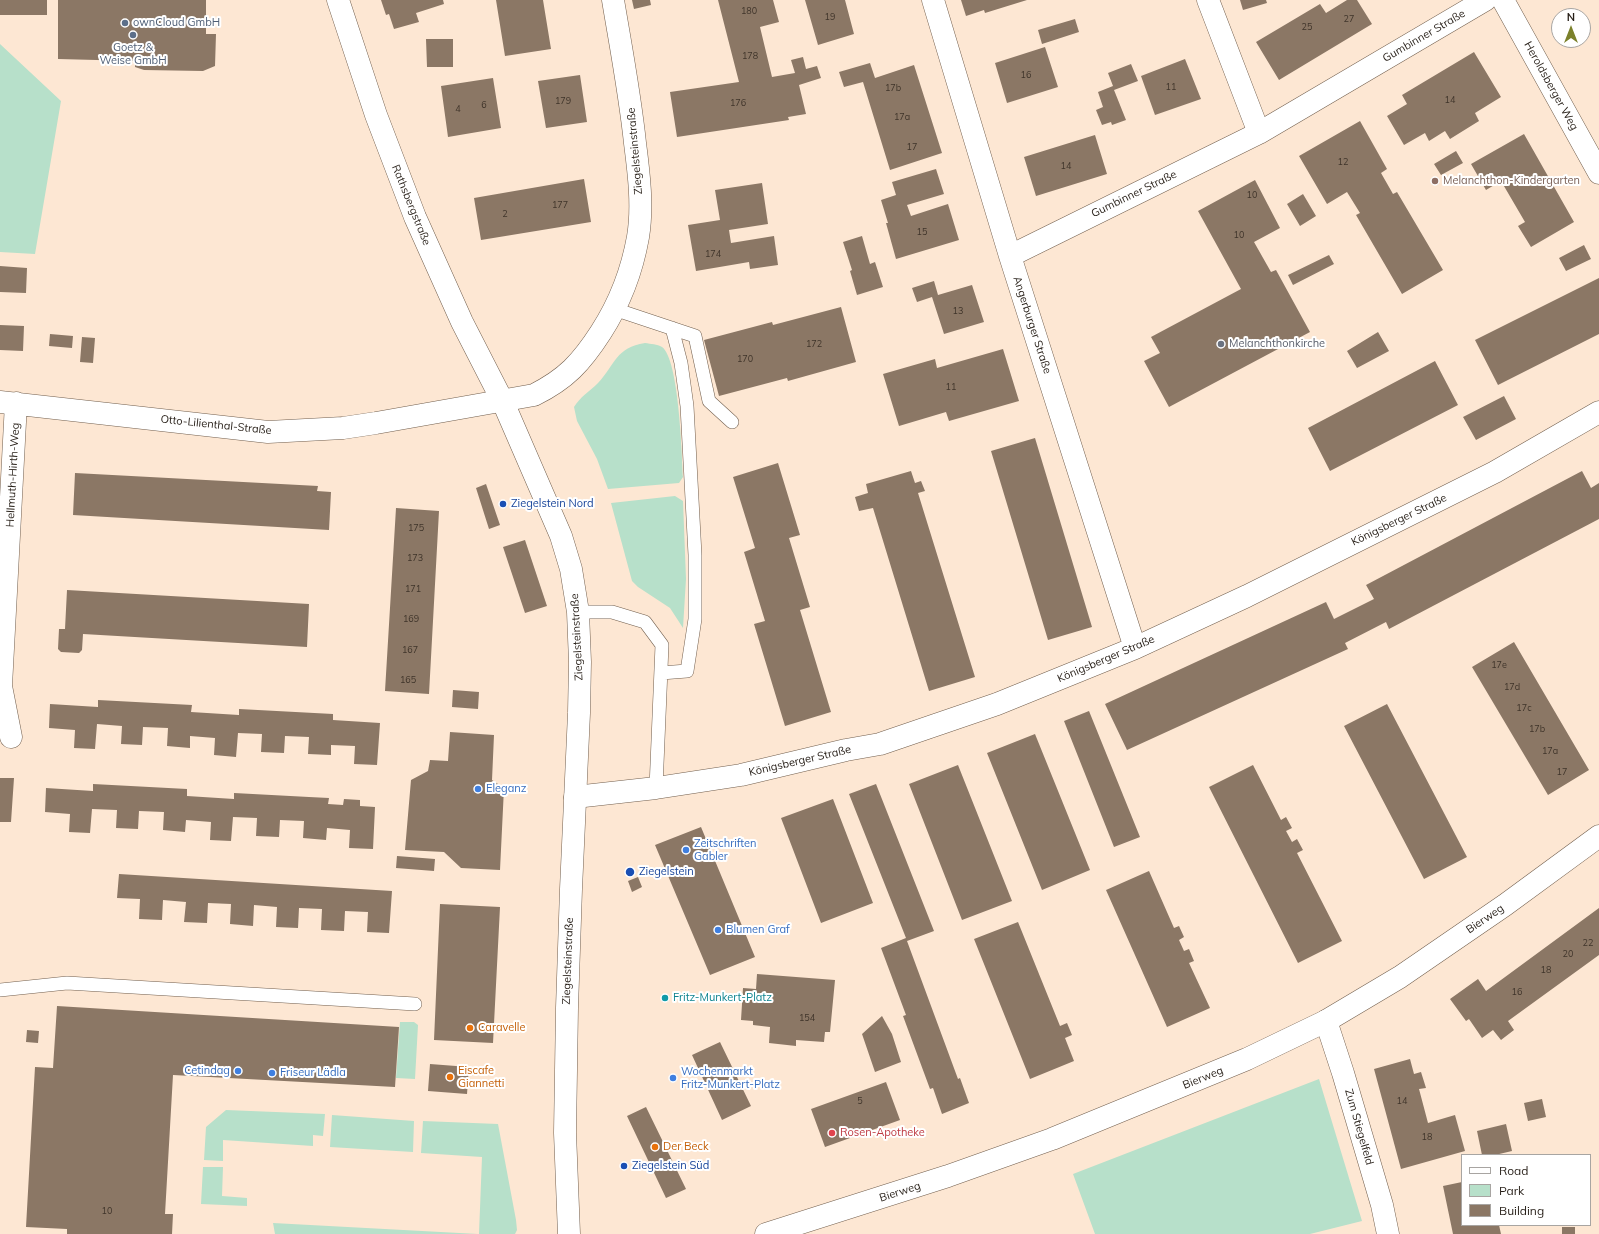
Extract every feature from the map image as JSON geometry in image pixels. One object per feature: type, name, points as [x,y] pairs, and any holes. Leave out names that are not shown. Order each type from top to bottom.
[{"type":"street","name":"Rathsbergstraße","points":[[338,0],[376,115],[415,217],[462,322],[503,402]]},
{"type":"street","name":"Ziegelsteinstraße","points":[[568,1234],[565,1133],[567,1008],[579,713],[578,612],[572,569],[561,536],[503,402],[534,395],[552,386],[574,368],[590,349],[610,318],[632,265],[640,217],[639,174],[630,99],[613,0]]},
{"type":"street","name":"Angerburger Straße","points":[[933,0],[1010,256],[1135,648]]},
{"type":"street","points":[[1208,0],[1259,133]]},
{"type":"street","name":"Gumbinner Straße","points":[[1010,256],[1259,133],[1485,0]]},
{"type":"street","name":"Heroldsberger Weg","points":[[1503,0],[1599,173]]},
{"type":"street","name":"Otto-Lilienthal-Straße","points":[[8,402],[268,432],[343,428],[503,402]]},
{"type":"street","name":"Hellmuth-Hirth-Weg","points":[[8,402],[1,686],[11,737]]},
{"type":"street","name":"Königsberger Straße","points":[[575,797],[615,794],[741,775],[846,750],[880,744],[997,704],[1135,648],[1247,596],[1495,472],[1599,412]]},
{"type":"street","name":"Bierweg","points":[[766,1234],[948,1176],[1052,1139],[1228,1068],[1326,1020],[1400,977],[1505,905],[1599,836]]},
{"type":"street","name":"Zum Stiegelfeld","points":[[1326,1020],[1344,1073],[1382,1206],[1388,1234]]},
{"type":"lane","points":[[614,309],[694,336],[709,401],[732,422]]},
{"type":"lane","points":[[661,673],[687,671],[694,619],[695,555],[687,406],[681,363],[672,328]]},
{"type":"lane","points":[[578,612],[612,612],[645,622],[662,645],[656,788]]},
{"type":"lane","points":[[0,990],[67,983],[415,1004]]},
{"type":"green space","points":[[0,44],[61,101],[35,254],[0,252]]},
{"type":"green space","points":[[645,343],[662,347],[668,355],[672,369],[676,388],[683,477],[679,483],[608,489],[597,459],[577,421],[574,407],[582,397],[598,383],[622,353],[628,348]]},
{"type":"green space","points":[[675,496],[683,501],[686,579],[683,628],[670,608],[638,587],[632,581],[611,503]]},
{"type":"green space","points":[[400,1022],[414,1022],[418,1025],[415,1079],[396,1078]]},
{"type":"green space","points":[[1319,1079],[1362,1221],[1310,1234],[1095,1234],[1073,1174]]},
{"type":"green space","points":[[226,1110],[325,1114],[323,1136],[313,1135],[313,1146],[223,1140],[223,1161],[204,1160],[206,1127]]},
{"type":"green space","points":[[332,1115],[414,1121],[413,1152],[330,1147]]},
{"type":"green space","points":[[423,1121],[498,1124],[516,1220],[517,1230],[515,1234],[479,1234],[482,1157],[421,1153]]},
{"type":"green space","points":[[203,1167],[223,1167],[222,1196],[247,1198],[247,1206],[201,1204]]},
{"type":"green space","points":[[273,1223],[478,1234],[275,1234]]},
{"type":"building","points":[[0,0],[47,0],[47,15],[0,15]]},
{"type":"building","points":[[58,0],[206,0],[206,34],[216,34],[215,66],[203,71],[144,70],[135,67],[135,61],[58,59]]},
{"type":"building","points":[[381,0],[443,0],[444,4],[416,13],[419,22],[394,29],[389,14],[386,15]]},
{"type":"building","points":[[496,0],[543,0],[551,49],[505,56]]},
{"type":"building","points":[[632,0],[650,0],[651,5],[634,9]]},
{"type":"building","points":[[718,0],[773,0],[779,22],[760,27],[772,77],[795,73],[791,60],[803,57],[806,69],[817,66],[821,78],[799,85],[806,114],[788,117],[789,120],[677,137],[670,92],[739,82]]},
{"type":"building","points":[[805,0],[845,0],[854,34],[818,45]]},
{"type":"building","points":[[961,0],[1027,0],[985,13],[984,10],[966,16]]},
{"type":"building","points":[[1240,0],[1266,0],[1267,3],[1243,10]]},
{"type":"building","points":[[1347,0],[1357,0],[1372,24],[1279,80],[1256,42],[1320,4],[1326,13]]},
{"type":"building","points":[[1075,19],[1079,32],[1042,44],[1038,30]]},
{"type":"building","points":[[426,39],[453,39],[453,67],[427,67]]},
{"type":"building","points":[[1045,47],[1058,87],[1007,103],[995,63]]},
{"type":"building","points":[[1474,52],[1501,97],[1475,113],[1479,121],[1450,139],[1445,131],[1429,141],[1425,133],[1404,145],[1387,116],[1407,104],[1402,95]]},
{"type":"building","points":[[1185,59],[1201,99],[1155,115],[1141,76]]},
{"type":"building","points":[[870,63],[875,78],[914,65],[942,153],[890,170],[863,82],[844,87],[839,72]]},
{"type":"building","points":[[1131,64],[1138,81],[1114,90],[1126,120],[1112,125],[1111,122],[1102,125],[1096,110],[1103,107],[1098,92],[1113,86],[1108,73]]},
{"type":"building","points":[[580,75],[587,122],[546,128],[538,81]]},
{"type":"building","points":[[493,78],[501,128],[448,137],[441,86]]},
{"type":"building","points":[[1360,121],[1387,169],[1381,173],[1393,194],[1397,192],[1443,270],[1402,294],[1356,215],[1360,213],[1347,192],[1327,204],[1299,156]]},
{"type":"building","points":[[1524,134],[1574,222],[1531,247],[1518,226],[1525,222],[1501,181],[1486,190],[1471,164]]},
{"type":"building","points":[[1095,135],[1107,174],[1036,196],[1024,157]]},
{"type":"building","points":[[1456,151],[1463,163],[1441,175],[1434,164]]},
{"type":"building","points":[[936,169],[944,194],[907,205],[911,216],[948,204],[959,240],[896,259],[881,200],[896,195],[892,182]]},
{"type":"building","points":[[584,179],[591,222],[481,240],[474,198]]},
{"type":"building","name":"Melanchthonkirche","points":[[1255,180],[1280,228],[1254,242],[1271,272],[1276,270],[1310,332],[1169,407],[1144,361],[1160,353],[1151,337],[1241,289],[1198,211]]},
{"type":"building","points":[[762,183],[768,224],[729,230],[731,243],[774,236],[778,265],[750,269],[749,262],[696,271],[688,225],[720,220],[715,190]]},
{"type":"building","points":[[1303,194],[1316,216],[1300,226],[1287,204]]},
{"type":"building","points":[[862,236],[870,264],[875,262],[883,287],[857,295],[850,271],[852,270],[843,242]]},
{"type":"building","points":[[1584,245],[1591,259],[1566,271],[1559,258]]},
{"type":"building","points":[[1329,255],[1334,264],[1293,285],[1288,275]]},
{"type":"building","points":[[0,266],[27,268],[26,293],[0,292]]},
{"type":"building","points":[[1599,278],[1599,334],[1498,385],[1475,340]]},
{"type":"building","points":[[934,281],[938,295],[972,285],[984,322],[944,334],[932,297],[917,302],[912,288]]},
{"type":"building","points":[[841,307],[856,362],[788,381],[787,378],[719,396],[704,340],[772,322],[773,325]]},
{"type":"building","points":[[0,325],[24,326],[23,351],[0,350]]},
{"type":"building","points":[[1378,332],[1389,351],[1357,368],[1347,351]]},
{"type":"building","points":[[50,334],[73,336],[72,348],[49,346]]},
{"type":"building","points":[[82,337],[95,338],[93,363],[80,362]]},
{"type":"building","points":[[1003,349],[1019,401],[949,421],[946,412],[899,426],[883,374],[935,359],[937,368]]},
{"type":"building","points":[[1435,361],[1458,405],[1330,471],[1308,428]]},
{"type":"building","points":[[1504,396],[1516,419],[1476,440],[1463,417]]},
{"type":"building","points":[[1035,438],[1092,627],[1048,640],[991,451]]},
{"type":"building","points":[[778,463],[800,535],[789,538],[810,607],[800,610],[831,712],[785,726],[754,624],[765,621],[744,552],[755,548],[733,477]]},
{"type":"building","points":[[911,471],[915,483],[921,481],[925,491],[918,493],[975,677],[929,691],[873,508],[859,511],[855,497],[868,493],[866,484]]},
{"type":"building","points":[[1582,471],[1591,488],[1599,483],[1599,519],[1389,629],[1386,622],[1345,643],[1348,649],[1127,750],[1105,704],[1326,602],[1334,619],[1374,599],[1366,585]]},
{"type":"building","points":[[75,473],[318,486],[317,491],[331,492],[329,530],[73,515]]},
{"type":"building","points":[[486,484],[500,525],[489,529],[476,488]]},
{"type":"building","points":[[396,508],[439,511],[429,694],[385,691]]},
{"type":"building","points":[[525,540],[547,606],[525,613],[503,547]]},
{"type":"building","points":[[67,590],[309,604],[307,647],[83,634],[82,650],[79,653],[61,652],[58,649],[59,629],[65,629]]},
{"type":"building","points":[[1514,642],[1589,770],[1548,795],[1472,667]]},
{"type":"building","points":[[453,690],[479,692],[478,709],[452,707]]},
{"type":"building","points":[[98,700],[192,705],[191,712],[239,715],[239,709],[333,714],[333,720],[380,723],[377,765],[354,764],[355,746],[331,745],[331,755],[308,754],[309,737],[285,736],[284,753],[261,752],[262,734],[238,733],[236,757],[214,755],[215,738],[190,736],[190,748],[167,746],[168,728],[143,727],[142,745],[121,744],[122,726],[97,724],[95,749],[74,748],[75,730],[49,728],[50,704],[98,707]]},
{"type":"building","points":[[1387,704],[1467,857],[1424,879],[1344,726]]},
{"type":"building","points":[[1089,711],[1140,837],[1114,847],[1064,721]]},
{"type":"building","points":[[450,732],[494,735],[492,780],[504,788],[500,870],[461,868],[444,852],[405,850],[411,780],[428,771],[430,760],[448,761]]},
{"type":"building","points":[[1035,734],[1090,870],[1042,890],[987,753]]},
{"type":"building","points":[[958,765],[1012,901],[962,920],[909,784]]},
{"type":"building","points":[[1253,765],[1281,820],[1286,817],[1292,828],[1286,831],[1292,842],[1297,839],[1303,850],[1297,853],[1342,941],[1298,963],[1209,787]]},
{"type":"building","points":[[0,778],[14,778],[11,822],[0,822]]},
{"type":"building","points":[[93,784],[187,789],[187,796],[234,799],[234,793],[329,798],[328,804],[343,805],[344,799],[360,800],[360,806],[375,807],[373,849],[349,848],[350,830],[327,828],[326,840],[303,838],[304,821],[280,820],[279,837],[256,836],[257,818],[233,817],[231,841],[210,840],[211,822],[186,820],[185,832],[163,830],[164,812],[139,811],[138,829],[116,828],[117,810],[92,809],[90,833],[69,832],[70,814],[45,812],[46,788],[93,791]]},
{"type":"building","points":[[876,784],[934,931],[907,941],[958,1079],[960,1078],[969,1103],[942,1114],[933,1088],[930,1089],[903,1016],[906,1015],[881,948],[906,938],[849,794]]},
{"type":"building","points":[[833,799],[873,903],[821,923],[781,818]]},
{"type":"building","points":[[701,827],[755,957],[710,975],[655,845]]},
{"type":"building","points":[[397,856],[435,859],[434,871],[396,868]]},
{"type":"building","points":[[1149,871],[1174,928],[1179,926],[1184,937],[1179,940],[1184,951],[1189,949],[1194,961],[1189,963],[1210,1008],[1167,1027],[1106,890]]},
{"type":"building","points":[[119,874],[392,891],[389,933],[367,932],[368,912],[345,911],[344,931],[321,930],[322,909],[299,908],[298,928],[276,927],[277,907],[254,905],[253,926],[230,924],[231,904],[208,903],[207,923],[184,922],[186,902],[163,900],[162,920],[139,919],[140,899],[117,898]]},
{"type":"building","points":[[638,877],[642,887],[632,892],[628,881]]},
{"type":"building","points":[[440,904],[500,907],[493,1043],[434,1040]]},
{"type":"building","points":[[1599,908],[1599,955],[1508,1021],[1514,1030],[1501,1040],[1493,1030],[1482,1038],[1469,1019],[1466,1021],[1450,999],[1478,979],[1486,991]]},
{"type":"building","points":[[1018,922],[1060,1026],[1067,1023],[1072,1035],[1065,1038],[1074,1061],[1030,1079],[974,939]]},
{"type":"building","points":[[757,974],[835,980],[830,1032],[825,1032],[824,1042],[796,1040],[796,1046],[769,1043],[770,1027],[753,1025],[753,1021],[741,1020],[743,988],[756,989]]},
{"type":"building","points":[[57,1006],[399,1027],[395,1087],[173,1075],[165,1214],[173,1214],[172,1234],[67,1234],[67,1229],[26,1227],[35,1067],[53,1068]]},
{"type":"building","points":[[882,1016],[892,1034],[901,1062],[875,1072],[862,1034]]},
{"type":"building","points":[[27,1030],[39,1031],[38,1043],[26,1042]]},
{"type":"building","points":[[720,1042],[751,1106],[722,1120],[692,1055]]},
{"type":"building","points":[[1410,1059],[1414,1074],[1421,1072],[1426,1088],[1419,1089],[1428,1123],[1455,1115],[1465,1151],[1401,1169],[1374,1069]]},
{"type":"building","points":[[430,1064],[469,1067],[467,1094],[428,1091]]},
{"type":"building","points":[[886,1082],[900,1120],[825,1147],[811,1109]]},
{"type":"building","points":[[1542,1099],[1546,1117],[1528,1121],[1524,1103]]},
{"type":"building","points":[[646,1107],[686,1189],[666,1198],[627,1116]]},
{"type":"building","points":[[1506,1124],[1512,1151],[1499,1154],[1482,1154],[1477,1131]]},
{"type":"building","points":[[1461,1182],[1461,1226],[1499,1226],[1501,1234],[1453,1234],[1443,1186]]},
{"type":"building","points":[[1562,1227],[1575,1227],[1575,1234],[1562,1234]]},
{"type":"place","name":"ownCloud GmbH","points":[[125,23]]},
{"type":"place","name":"Goetz & Weise GmbH","points":[[133,35]]},
{"type":"place","name":"Melanchthon-Kindergarten","points":[[1435,181]]},
{"type":"place","name":"Melanchthonkirche","points":[[1221,344]]},
{"type":"place","name":"Ziegelstein Nord","points":[[503,504]]},
{"type":"place","name":"Eleganz","points":[[478,789]]},
{"type":"place","name":"Zeitschriften Gabler","points":[[686,850]]},
{"type":"place","name":"Ziegelstein","points":[[630,872]]},
{"type":"place","name":"Blumen Graf","points":[[718,930]]},
{"type":"place","name":"Fritz-Munkert-Platz","points":[[665,998]]},
{"type":"place","name":"Caravelle","points":[[470,1028]]},
{"type":"place","name":"Cetindag","points":[[238,1071]]},
{"type":"place","name":"Friseur Lädla","points":[[272,1073]]},
{"type":"place","name":"Eiscafe Giannetti","points":[[450,1077]]},
{"type":"place","name":"Wochenmarkt Fritz-Munkert-Platz","points":[[673,1078]]},
{"type":"place","name":"Rosen-Apotheke","points":[[832,1133]]},
{"type":"place","name":"Der Beck","points":[[655,1147]]},
{"type":"place","name":"Ziegelstein Süd","points":[[624,1166]]}]
